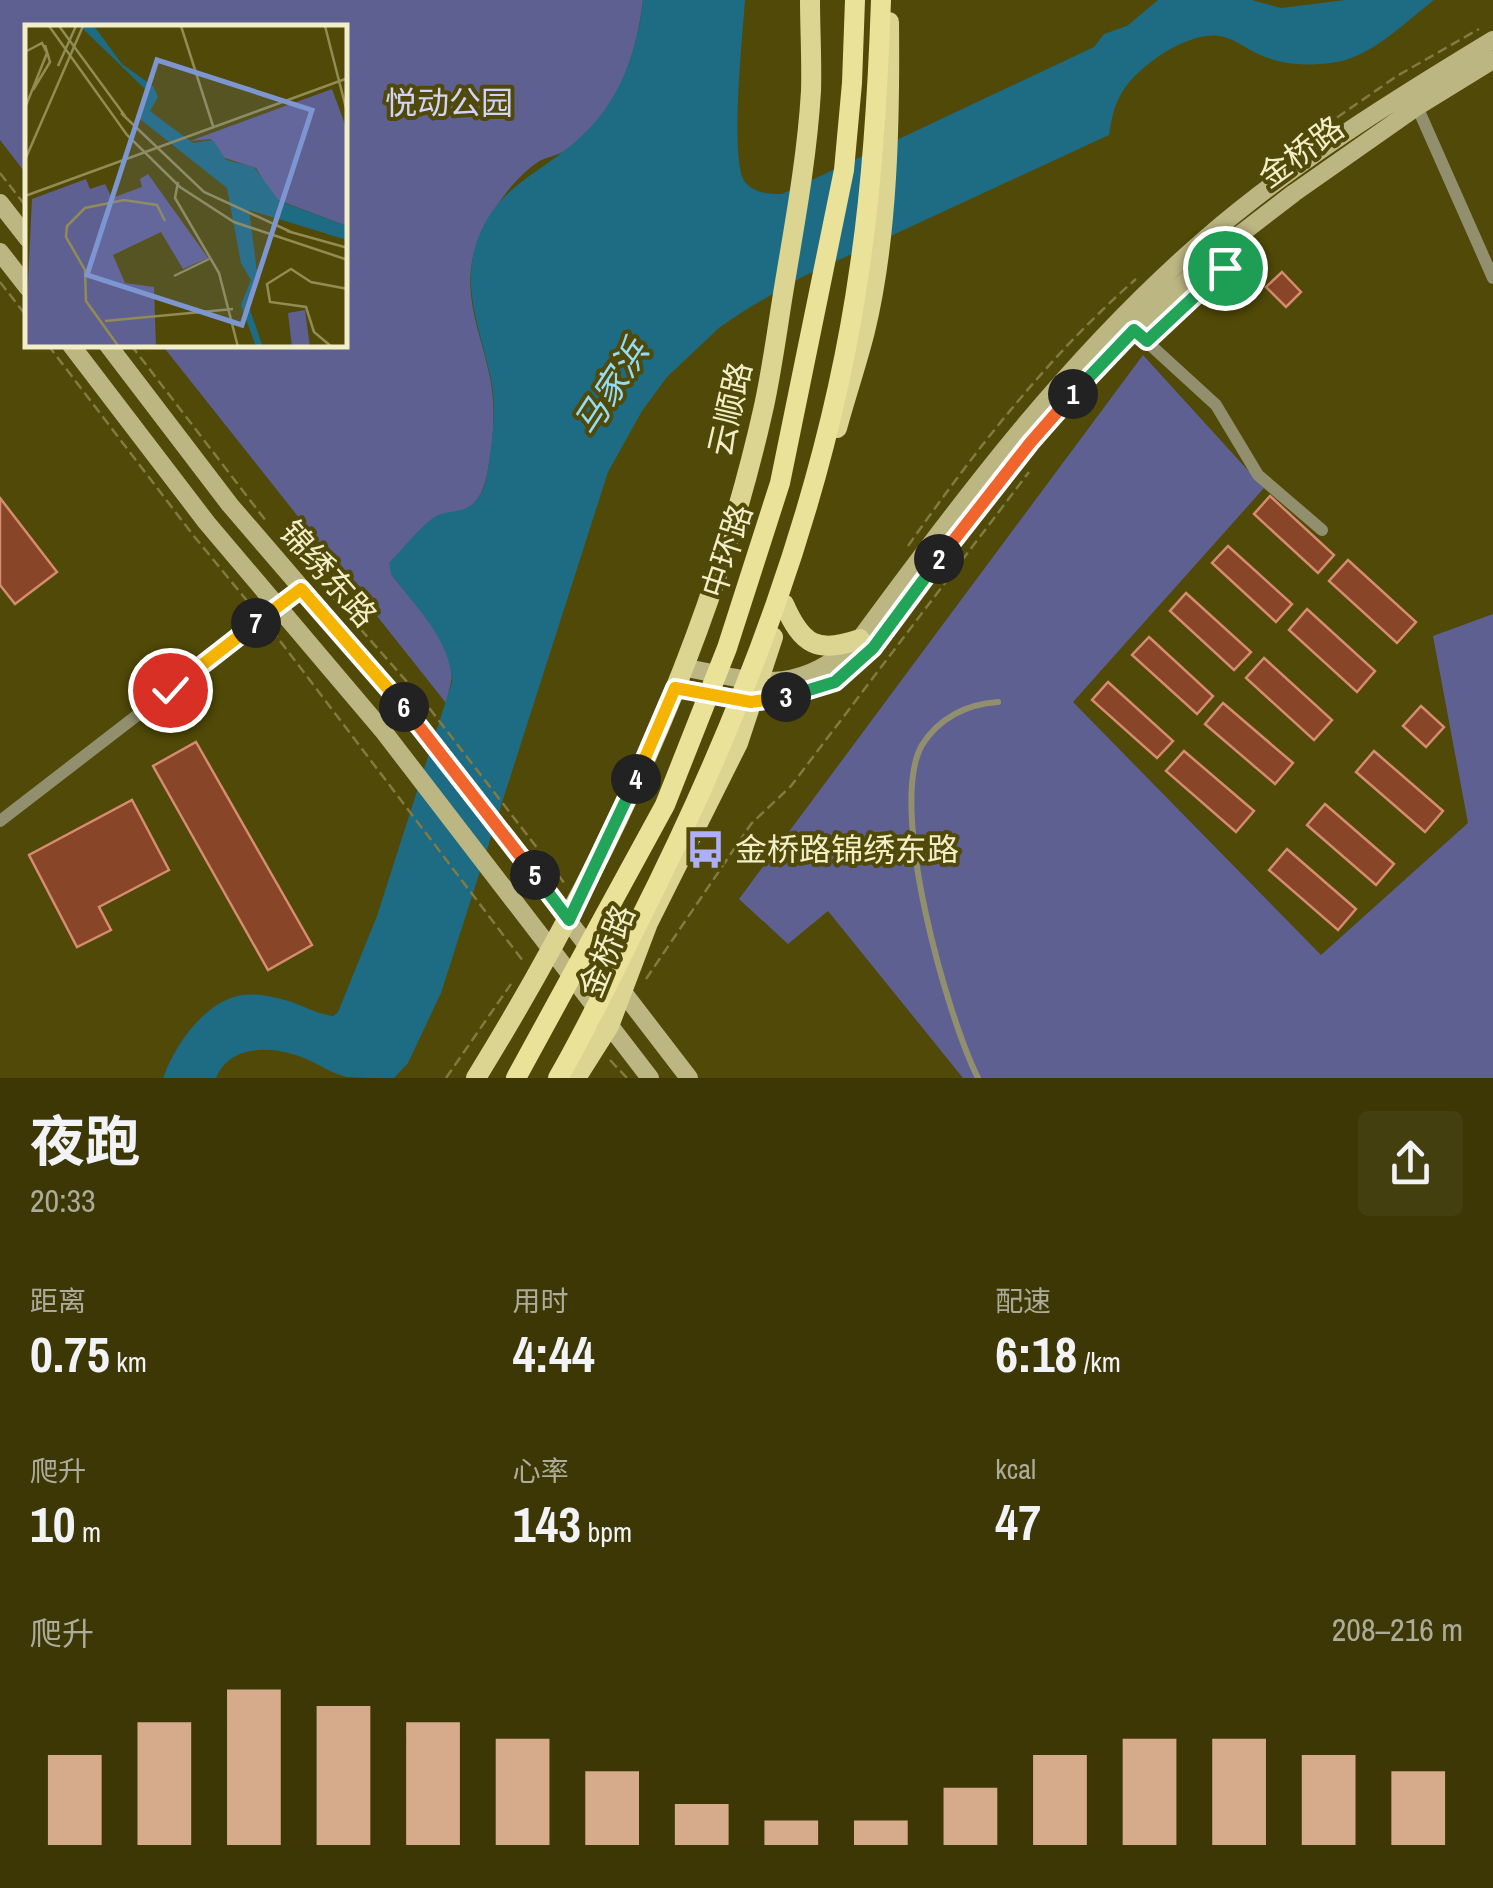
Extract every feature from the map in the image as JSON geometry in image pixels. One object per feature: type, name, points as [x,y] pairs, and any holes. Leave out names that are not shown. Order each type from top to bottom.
[{"type":"highway","name":"中环路","points":[[516,1078],[665,805],[727,648],[780,483],[844,170],[854,0]]},
{"type":"highway","name":"中环路","points":[[558,1078],[695,810],[751,672],[811,490],[841,368],[860,264],[878,74],[880,0]]},
{"type":"main road","name":"云顺路","points":[[569,920],[652,745],[706,609],[732,527],[764,404],[798,208],[810,91],[810,0]]},
{"type":"main road","points":[[755,692],[866,328],[880,234],[890,68],[888,0]]},
{"type":"main road","name":"金桥路","points":[[683,666],[772,702],[835,682],[873,648],[1030,443],[1232,241],[1493,40]]},
{"type":"main road","name":"金桥路","points":[[675,688],[755,692],[836,661],[860,639],[1017,431],[1136,303],[1207,238],[1283,177],[1413,99],[1493,60]]},
{"type":"main road","points":[[0,203],[25,235]]},
{"type":"main road","points":[[0,252],[25,284]]},
{"type":"main road","name":"锦绣东路","points":[[72,348],[270,613],[384,732],[650,1078]]},
{"type":"main road","name":"锦绣东路","points":[[110,348],[230,505],[308,584],[416,706],[523,860],[688,1078]]},
{"type":"main road","points":[[784,604],[799,635],[814,644],[829,648],[860,639]]},
{"type":"main road","name":"金桥路","points":[[576,1078],[614,1032],[628,1002],[648,924],[738,743],[755,692]]},
{"type":"main road","name":"金桥路","points":[[476,1078],[569,920]]},
{"type":"street","points":[[1413,99],[1493,278]]},
{"type":"street","points":[[1141,335],[1216,404],[1258,474],[1322,530]]},
{"type":"street","points":[[0,821],[308,584]]},
{"type":"lane","points":[[978,1078],[945,997],[931,943],[913,835],[913,780],[921,747],[941,722],[980,703],[998,702]]},
{"type":"path","points":[[0,173],[25,205]]},
{"type":"path","points":[[1141,335],[1240,256]]},
{"type":"path","points":[[0,282],[25,314]]},
{"type":"path","points":[[50,348],[193,534],[270,613],[378,772],[525,963]]},
{"type":"path","points":[[133,348],[266,520]]},
{"type":"path","points":[[628,1002],[750,824],[791,786],[1031,469]]},
{"type":"path","points":[[308,584],[525,830],[556,872],[549,894]]},
{"type":"path","points":[[446,1078],[514,980]]},
{"type":"path","points":[[603,1069],[614,1032]]},
{"type":"green space","name":"悦动公园","points":[[0,0],[643,0],[629,64],[610,103],[583,136],[563,152],[527,170],[506,193],[475,249],[471,290],[493,407],[487,476],[475,502],[460,511],[437,516],[391,574],[448,652],[452,673],[446,703],[164,348],[348,348],[348,25],[25,25],[25,172],[0,140]]},
{"type":"green space","points":[[1143,355],[1264,488],[1073,702],[1321,955],[1468,823],[1433,636],[1493,614],[1493,1078],[963,1078],[828,911],[788,944],[739,899]]},
{"type":"water","name":"马家浜","points":[[643,0],[745,0],[737,124],[740,170],[753,189],[782,194],[1094,47],[1104,34],[1127,26],[1158,0],[1252,0],[1281,8],[1345,0],[1434,0],[1376,45],[1337,62],[1284,62],[1219,36],[1206,36],[1177,46],[1148,64],[1126,87],[1115,107],[1109,135],[802,277],[720,327],[667,377],[642,411],[608,472],[441,993],[408,1063],[394,1078],[347,1077],[292,1054],[254,1050],[231,1058],[216,1078],[163,1078],[190,1030],[211,1010],[234,997],[263,995],[326,1015],[338,1012],[377,916],[452,682],[439,638],[391,574],[389,563],[433,518],[474,503],[486,481],[494,404],[474,311],[473,255],[486,221],[505,196],[582,136],[610,103],[635,44]]},
{"type":"building","points":[[1282,272],[1301,292],[1286,307],[1266,287]]},
{"type":"building","points":[[1270,496],[1334,555],[1318,573],[1254,514]]},
{"type":"building","points":[[0,498],[57,572],[15,604],[0,585]]},
{"type":"building","points":[[1228,546],[1292,604],[1276,622],[1212,563]]},
{"type":"building","points":[[1348,560],[1416,622],[1397,643],[1329,581]]},
{"type":"building","points":[[1186,593],[1251,652],[1234,670],[1170,611]]},
{"type":"building","points":[[1307,609],[1375,671],[1357,692],[1289,630]]},
{"type":"building","points":[[1149,637],[1213,696],[1197,714],[1132,655]]},
{"type":"building","points":[[1264,658],[1332,720],[1314,740],[1246,678]]},
{"type":"building","points":[[1108,682],[1173,741],[1157,758],[1092,700]]},
{"type":"building","points":[[1223,703],[1293,763],[1275,784],[1205,724]]},
{"type":"building","points":[[1421,706],[1444,727],[1426,747],[1403,726]]},
{"type":"building","points":[[196,742],[312,945],[268,970],[153,766]]},
{"type":"building","points":[[1184,751],[1254,811],[1236,832],[1166,771]]},
{"type":"building","points":[[1374,751],[1443,811],[1425,832],[1356,772]]},
{"type":"building","points":[[132,800],[169,870],[99,907],[111,930],[77,947],[29,855]]},
{"type":"building","points":[[1325,804],[1394,864],[1376,885],[1307,825]]},
{"type":"building","points":[[1287,849],[1356,909],[1338,930],[1269,870]]},
{"type":"place","name":"金桥路锦绣东路","points":[[705,850]]},
{"type":"route","points":[[170,690],[301,589],[408,712],[569,920],[675,688],[772,702],[835,682],[873,648],[964,525],[1085,380],[1134,330],[1147,341],[1225,268]]}]
